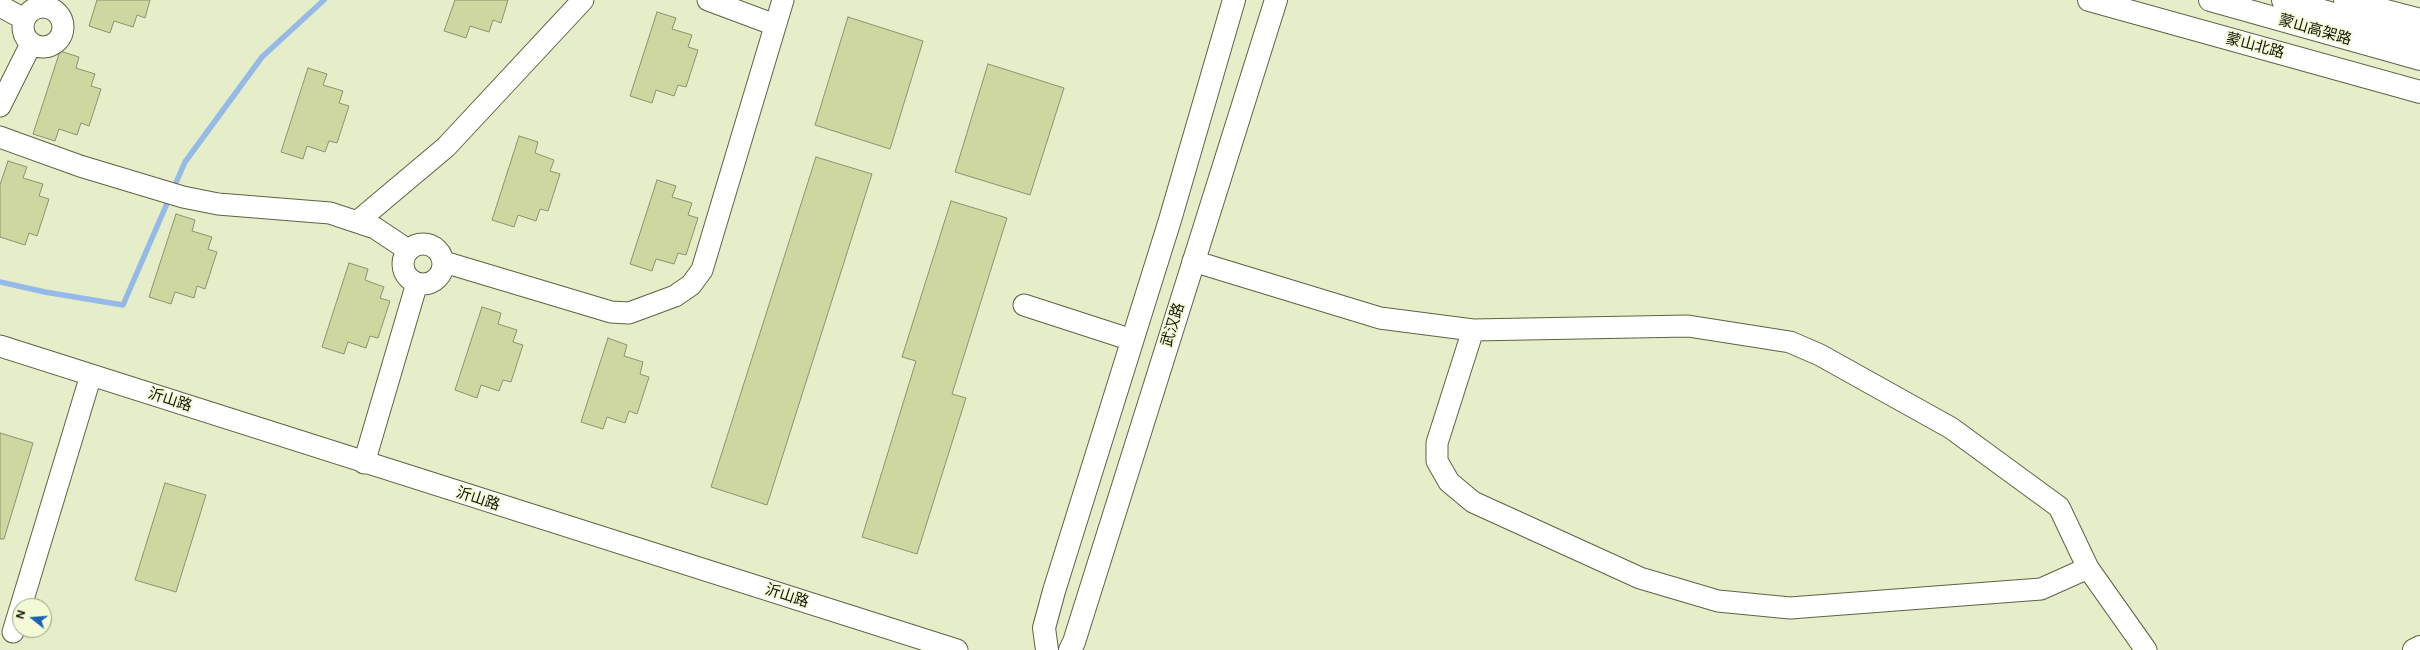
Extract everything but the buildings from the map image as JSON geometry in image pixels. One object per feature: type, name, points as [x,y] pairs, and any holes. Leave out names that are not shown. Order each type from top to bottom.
[{"type":"main road","points":[[1047,650],[1044,628],[1234,0]]},
{"type":"main road","name":"武汉路","points":[[1070,650],[1074,642],[1276,0]]},
{"type":"main road","name":"蒙山北路","points":[[2089,0],[2420,92]]},
{"type":"main road","name":"蒙山高架路","points":[[2210,0],[2420,59]]},
{"type":"main road","name":"蒙山高架路","points":[[2283,0],[2420,38]]},
{"type":"main road","points":[[2345,0],[2420,20]]},
{"type":"main road","points":[[2414,650],[2420,647]]},
{"type":"street","points":[[358,221],[446,147],[583,0]]},
{"type":"street","points":[[708,0],[775,25]]},
{"type":"street","points":[[444,262],[611,312],[629,313],[675,296],[691,285],[702,270],[783,0]]},
{"type":"street","points":[[55,5],[62,19],[63,32],[60,38],[50,47],[37,47],[31,44],[23,33],[24,19],[28,14],[39,7],[55,5]]},
{"type":"street","points":[[0,6],[24,19]]},
{"type":"street","points":[[0,106],[31,44]]},
{"type":"street","points":[[0,137],[80,166],[183,197],[218,204],[330,213],[358,221],[375,228],[408,250]]},
{"type":"street","points":[[427,243],[438,250],[444,262],[441,275],[430,283],[417,283],[406,276],[404,269],[404,256],[408,250],[413,246],[427,243]]},
{"type":"street","points":[[1193,261],[1380,318],[1473,330],[1688,326],[1790,342],[1820,355],[1951,428],[2059,507],[2088,568],[2146,650]]},
{"type":"street","points":[[364,462],[417,283]]},
{"type":"street","points":[[1024,305],[1132,340]]},
{"type":"street","points":[[1473,330],[1437,443],[1437,461],[1450,482],[1473,502],[1640,578],[1718,601],[1790,608],[2041,589],[2088,568]]},
{"type":"street","name":"沂山路","points":[[0,346],[957,650]]},
{"type":"street","points":[[23,598],[91,375]]},
{"type":"waterway","points":[[0,282],[45,292],[123,305],[185,162],[262,57],[324,0]]}]
